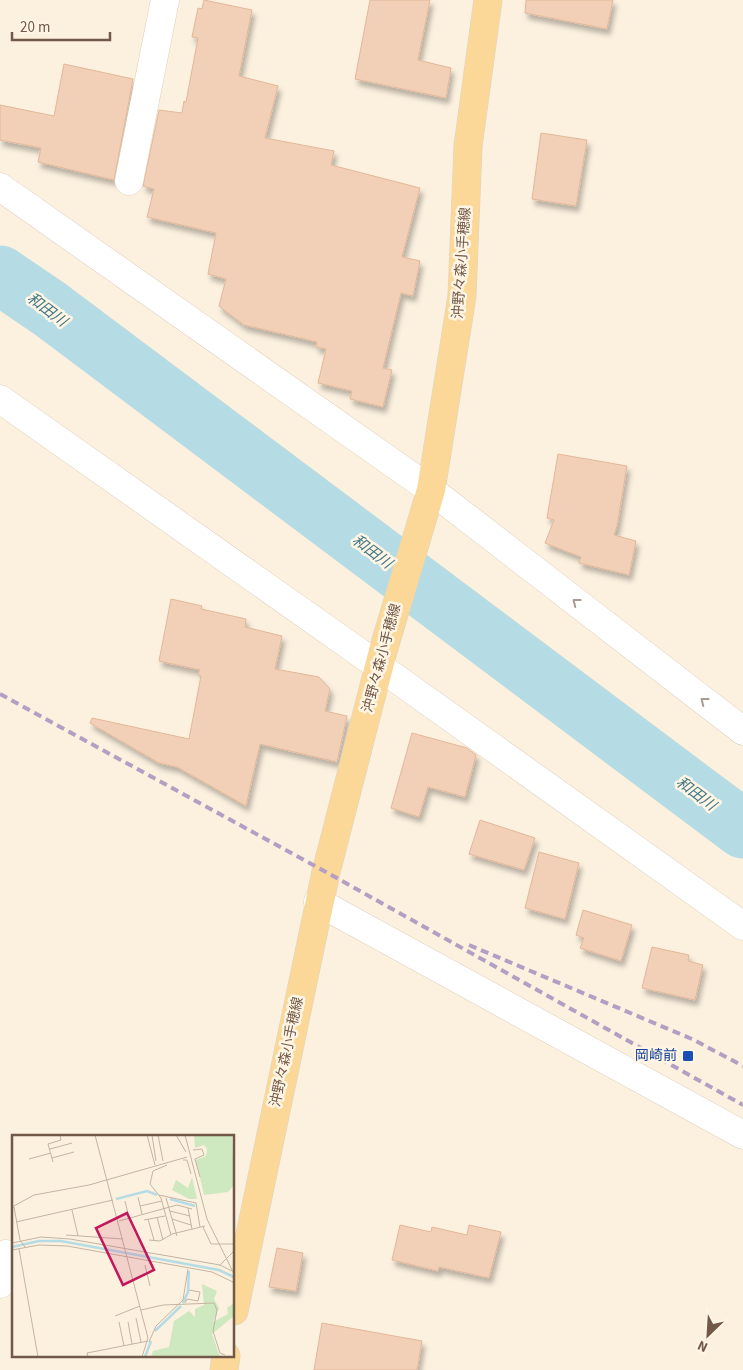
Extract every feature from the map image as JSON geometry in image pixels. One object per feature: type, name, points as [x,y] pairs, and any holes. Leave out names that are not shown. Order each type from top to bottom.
[{"type":"main road","name":"沖野々森小手穂線","points":[[235,1302],[318,902],[382,659],[428,500],[462,296],[468,146],[488,0]]},
{"type":"street","points":[[129,181],[165,0]]},
{"type":"street","points":[[0,187],[743,731]]},
{"type":"street","points":[[0,399],[382,659],[743,926]]},
{"type":"street","points":[[318,902],[743,1135]]},
{"type":"street","points":[[0,1284],[7,1254]]},
{"type":"building","points":[[204,0],[252,10],[239,76],[278,86],[265,138],[334,151],[331,165],[420,188],[402,257],[420,261],[413,296],[401,293],[383,368],[392,370],[383,407],[350,399],[352,391],[318,383],[326,349],[316,347],[317,342],[244,325],[219,306],[226,279],[208,274],[216,233],[147,217],[154,189],[143,186],[159,110],[182,113],[184,101],[186,102],[198,38],[192,37],[198,8],[202,9]]},
{"type":"building","points":[[370,0],[430,0],[418,60],[451,68],[446,98],[355,79]]},
{"type":"building","points":[[526,0],[613,0],[607,29],[525,13]]},
{"type":"building","points":[[64,64],[133,79],[114,180],[38,162],[41,148],[0,140],[0,105],[54,116]]},
{"type":"building","points":[[541,133],[587,140],[576,206],[532,199]]},
{"type":"building","points":[[558,454],[627,466],[614,535],[636,541],[629,575],[579,563],[581,557],[545,543],[554,520],[547,518]]},
{"type":"building","points":[[171,599],[202,606],[201,609],[246,619],[245,627],[282,636],[275,669],[319,677],[330,689],[325,711],[347,716],[337,762],[260,744],[246,806],[177,767],[159,763],[90,723],[92,718],[189,739],[201,676],[198,675],[200,670],[159,661]]},
{"type":"building","points":[[412,733],[467,748],[476,755],[465,797],[428,787],[419,817],[391,808]]},
{"type":"building","points":[[480,820],[535,838],[524,870],[469,854]]},
{"type":"building","points":[[539,852],[579,863],[565,919],[525,908]]},
{"type":"building","points":[[583,910],[632,925],[621,961],[580,948],[584,938],[576,935]]},
{"type":"building","points":[[652,947],[689,955],[688,961],[703,965],[695,1000],[642,988]]},
{"type":"building","points":[[400,1225],[431,1232],[432,1227],[467,1235],[469,1225],[501,1232],[489,1278],[439,1267],[438,1271],[392,1260]]},
{"type":"building","points":[[277,1248],[303,1253],[296,1291],[269,1287]]},
{"type":"building","points":[[322,1323],[422,1341],[417,1370],[314,1370]]},
{"type":"waterway","name":"和田川","points":[[0,275],[50,309],[743,829]]},
{"type":"railway","points":[[0,694],[326,872],[743,1105]]},
{"type":"railway","points":[[469,945],[692,1039],[743,1066]]},
{"type":"place","name":"岡崎前","points":[[688,1056]]}]
